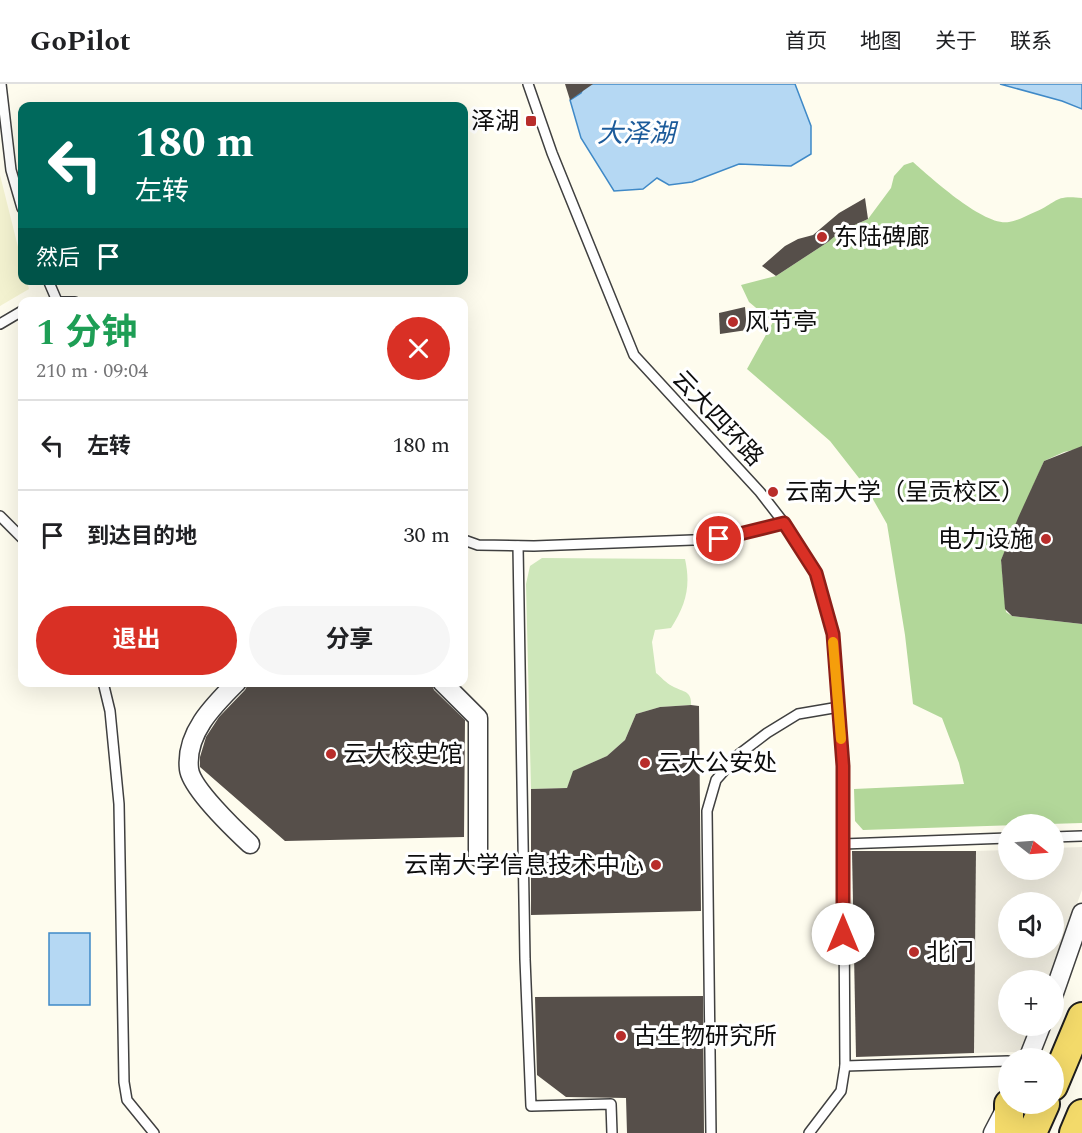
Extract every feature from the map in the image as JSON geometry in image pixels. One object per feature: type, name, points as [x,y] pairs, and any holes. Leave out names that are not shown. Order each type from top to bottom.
[{"type":"main road","points":[[1064,1060],[1082,1017]]},
{"type":"main road","points":[[1009,1114],[1009,1133]]},
{"type":"main road","points":[[1032,1133],[1041,1114]]},
{"type":"main road","points":[[1074,1133],[1082,1114]]},
{"type":"street","points":[[232,687],[208,711],[190,747],[189,771],[217,813],[250,844]]},
{"type":"street","points":[[447,687],[478,718],[478,857]]},
{"type":"street","points":[[1062,970],[1082,913]]},
{"type":"street","points":[[993,1133],[1003,1114]]},
{"type":"lane","points":[[1,84],[2,125],[18,195]]},
{"type":"lane","name":"云大四环路","points":[[528,84],[552,153],[634,355],[760,492],[784,523],[816,573],[833,634],[843,766],[845,1065],[841,1091],[809,1133]]},
{"type":"lane","points":[[0,324],[18,313]]},
{"type":"lane","points":[[0,516],[18,534]]},
{"type":"lane","points":[[468,541],[478,545],[518,546],[719,539],[784,523]]},
{"type":"lane","points":[[518,546],[525,948],[531,1106],[611,1104],[612,1133]]},
{"type":"lane","points":[[104,687],[110,711],[119,804],[124,1082],[127,1100],[154,1133]]},
{"type":"lane","points":[[711,1133],[707,811],[716,780],[738,755],[766,733],[798,714],[839,707]]},
{"type":"lane","points":[[1064,837],[1082,836]]},
{"type":"lane","points":[[843,844],[998,838]]},
{"type":"lane","points":[[845,1065],[998,1061]]},
{"type":"green space","points":[[913,162],[959,200],[986,217],[999,222],[1016,220],[1061,198],[1082,198],[1082,448],[1064,452],[1044,461],[1001,560],[1006,612],[1012,616],[1082,624],[1082,823],[1064,824],[1064,814],[998,814],[998,826],[863,830],[855,821],[854,789],[964,784],[959,763],[942,718],[913,704],[905,635],[887,524],[866,487],[830,441],[747,369],[773,322],[749,302],[741,285],[776,276],[841,231],[868,219],[891,188],[894,176],[904,165]]},
{"type":"green space","points":[[0,175],[18,247],[18,285],[28,285],[29,289],[0,306]]},
{"type":"green space","points":[[542,558],[685,559],[687,569],[684,603],[671,628],[655,630],[652,642],[656,673],[670,685],[686,692],[690,697],[691,705],[660,707],[636,714],[625,740],[607,756],[574,771],[567,788],[531,789],[526,584],[530,566]]},
{"type":"shaded area","points":[[1082,847],[1082,890],[1064,940],[1064,892],[998,892],[998,958],[1057,958],[1053,970],[998,970],[998,1036],[1029,1036],[1024,1048],[998,1048],[998,1053],[974,1053],[976,851],[998,850],[998,880],[1064,880],[1064,848]]},
{"type":"water","name":"大泽湖","points":[[585,84],[795,84],[811,126],[811,154],[791,166],[739,164],[692,182],[669,185],[657,178],[643,189],[614,191],[581,138],[570,100],[581,93]]},
{"type":"water","points":[[1000,84],[1082,84],[1082,109],[1062,101]]},
{"type":"water","points":[[49,933],[90,933],[90,1005],[49,1005]]},
{"type":"building","points":[[565,84],[593,84],[570,100]]},
{"type":"building","name":"东陆碑廊","points":[[865,198],[868,219],[841,231],[776,276],[762,266],[785,246],[813,235],[839,213]]},
{"type":"building","name":"风节亭","points":[[745,307],[747,330],[720,334],[719,313]]},
{"type":"building","name":"电力设施","points":[[1082,446],[1082,624],[1012,616],[1005,609],[1001,560],[1018,518],[1044,461]]},
{"type":"building","name":"云大校史馆","points":[[246,687],[433,687],[465,720],[464,837],[285,841],[200,767],[200,757],[206,737],[219,717]]},
{"type":"building","points":[[699,706],[701,911],[531,915],[531,789],[567,788],[573,771],[607,756],[625,740],[636,714],[660,707]]},
{"type":"building","name":"北门","points":[[852,851],[976,851],[974,1053],[856,1057]]},
{"type":"building","name":"古生物研究所","points":[[703,996],[704,1133],[627,1133],[626,1098],[566,1097],[537,1075],[535,997]]},
{"type":"slow traffic","points":[[833,642],[841,739]]},
{"type":"place","name":"泽湖","points":[[531,121]]},
{"type":"place","name":"东陆碑廊","points":[[822,237]]},
{"type":"place","name":"风节亭","points":[[733,322]]},
{"type":"place","name":"云南大学（呈贡校区）","points":[[773,492]]},
{"type":"place","name":"电力设施","points":[[1046,539]]},
{"type":"place","name":"云大校史馆","points":[[331,754]]},
{"type":"place","name":"云大公安处","points":[[645,763]]},
{"type":"place","name":"云南大学信息技术中心","points":[[656,865]]},
{"type":"place","name":"北门","points":[[914,952]]},
{"type":"place","name":"古生物研究所","points":[[621,1036]]},
{"type":"route","points":[[719,539],[784,523],[816,573],[833,634],[839,707],[843,766],[843,934]]}]
